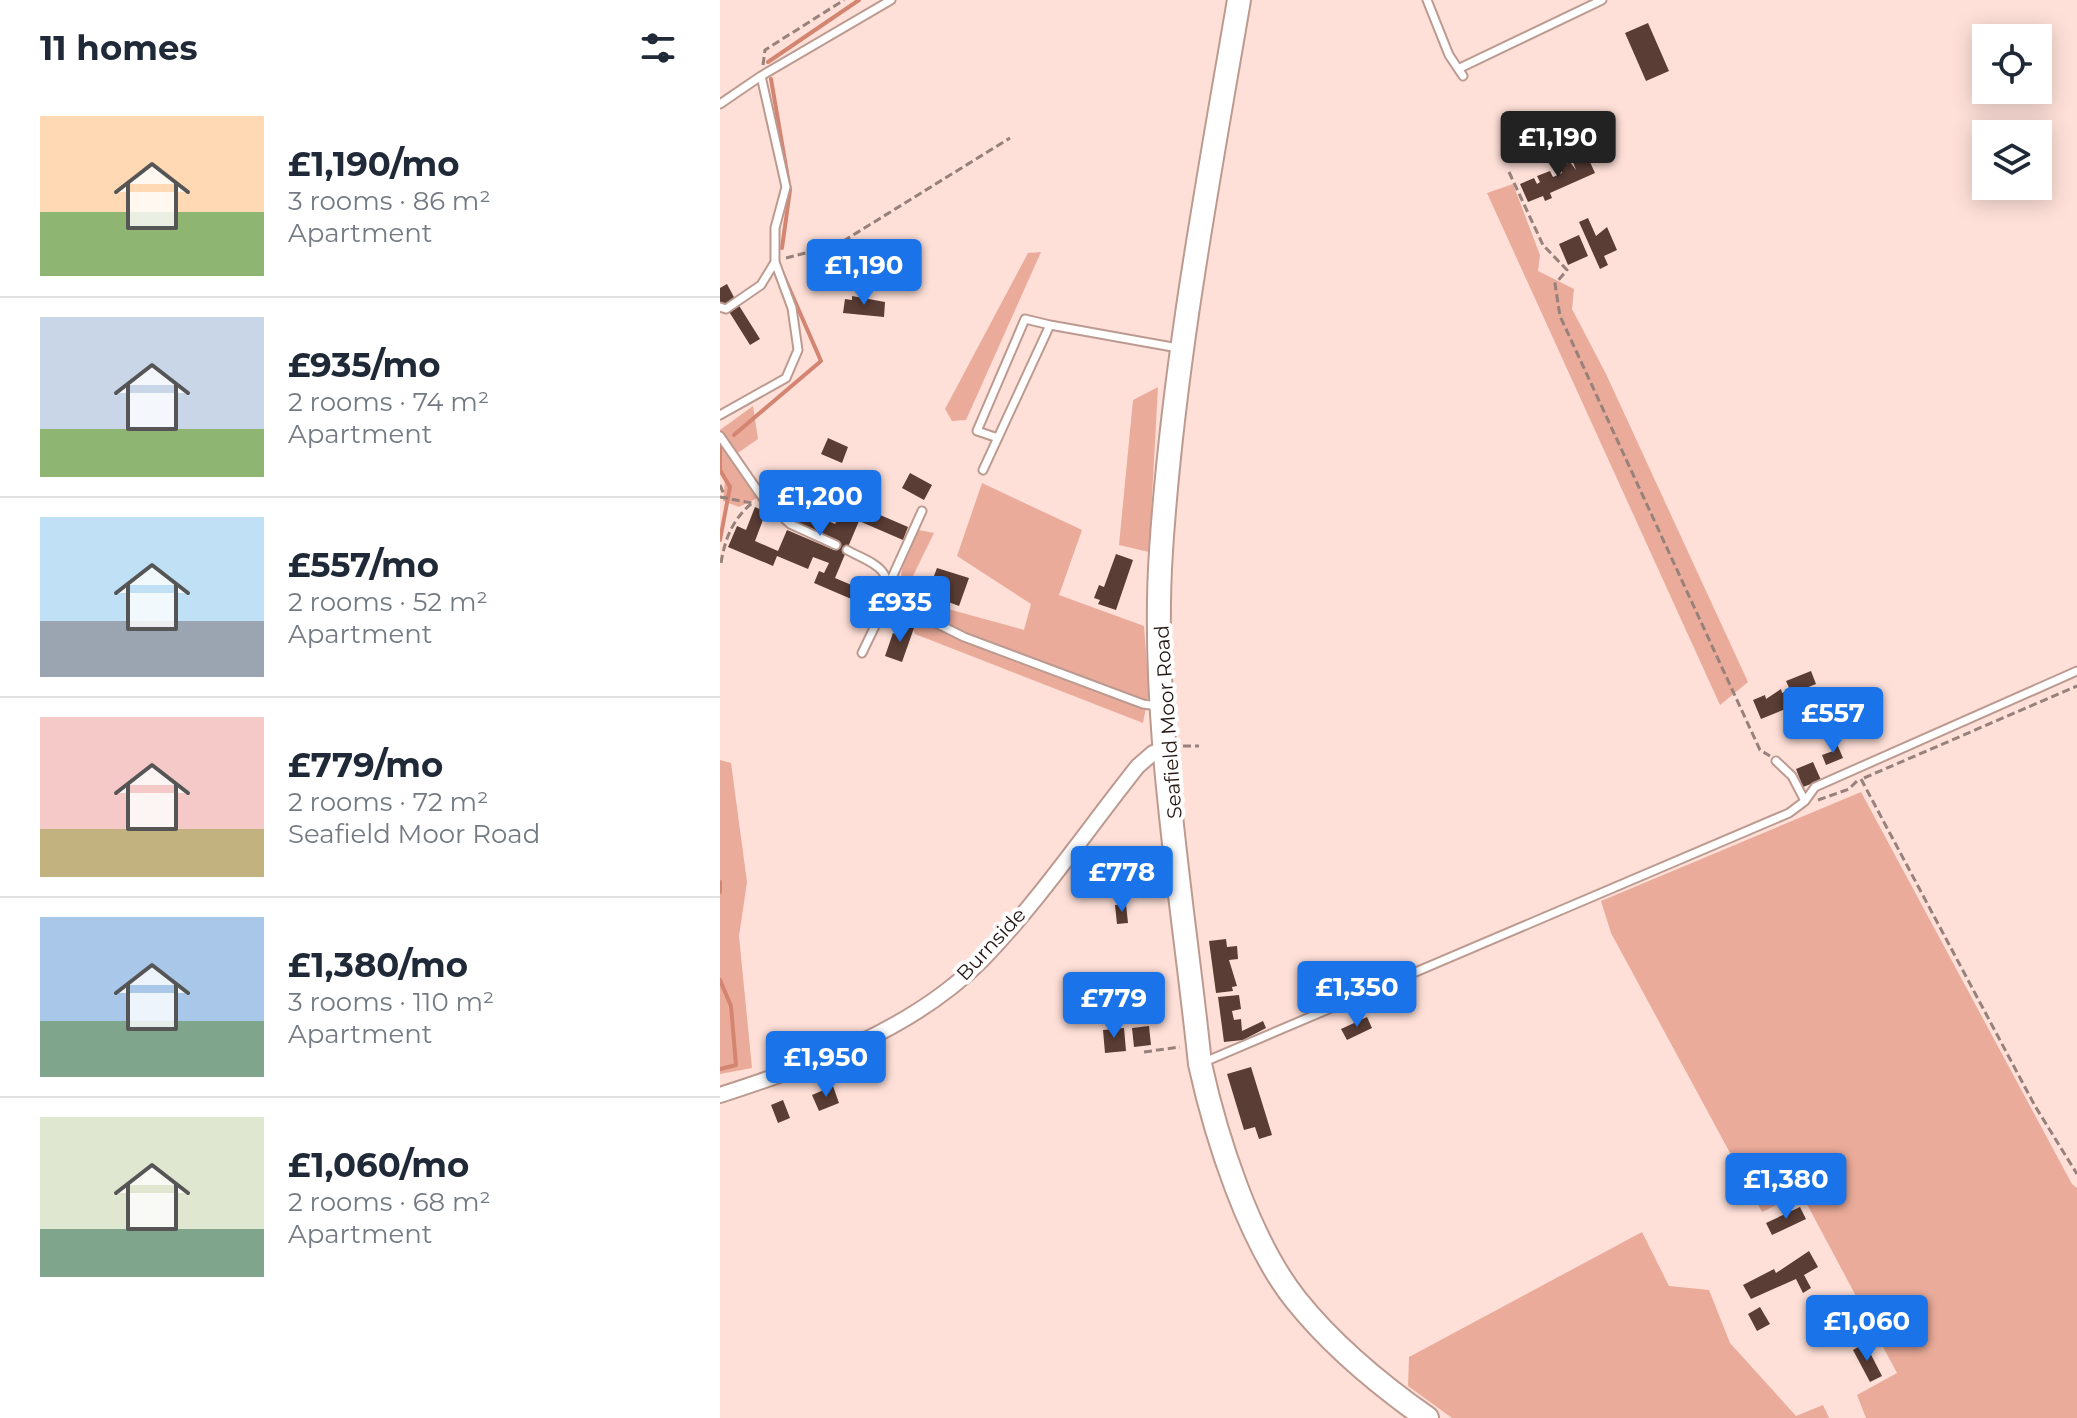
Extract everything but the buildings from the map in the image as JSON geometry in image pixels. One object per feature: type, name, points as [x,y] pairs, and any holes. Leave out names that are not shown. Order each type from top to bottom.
[{"type":"main road","name":"Seafield Moor Road","points":[[1239,0],[1184,349],[1161,553],[1167,748],[1199,1054],[1212,1120],[1262,1246],[1296,1300],[1360,1366],[1427,1418]]},
{"type":"street","name":"Burnside","points":[[720,1095],[829,1058],[891,1026],[941,994],[991,949],[1138,766],[1153,753],[1167,748]]},
{"type":"lane","points":[[720,104],[761,76],[891,0]]},
{"type":"lane","points":[[1427,0],[1449,55],[1462,72],[1602,0]]},
{"type":"lane","points":[[720,415],[786,378],[798,350],[792,308],[775,262],[775,228],[786,187],[761,76]]},
{"type":"lane","points":[[720,307],[726,309],[761,285],[775,262]]},
{"type":"lane","points":[[998,438],[977,431],[1025,319],[1184,349]]},
{"type":"lane","points":[[983,470],[1050,325]]},
{"type":"lane","points":[[720,436],[765,501],[790,524],[836,545]]},
{"type":"lane","points":[[862,653],[888,599],[890,582],[922,511]]},
{"type":"lane","points":[[847,550],[884,571],[890,582]]},
{"type":"lane","points":[[888,599],[964,637],[1143,704],[1164,707]]},
{"type":"lane","points":[[1199,1054],[1789,813],[1805,801],[1815,787],[2077,671]]},
{"type":"lane","points":[[1776,761],[1792,776],[1805,801]]},
{"type":"path","points":[[761,76],[765,50],[844,0]]},
{"type":"path","points":[[775,262],[795,253],[837,245],[1010,138]]},
{"type":"path","points":[[1509,172],[1543,245],[1567,270],[1555,284],[1560,316],[1760,750],[1776,761]]},
{"type":"path","points":[[720,485],[722,497],[752,503],[765,501]]},
{"type":"path","points":[[721,563],[724,546],[737,515],[752,503]]},
{"type":"path","points":[[1805,801],[1824,800],[1861,779],[2077,686]]},
{"type":"path","points":[[1861,779],[2035,1106],[2077,1174]]},
{"type":"path","points":[[1144,1052],[1199,1054]]},
{"type":"shaded area","points":[[1513,184],[1540,255],[1538,271],[1574,289],[1572,309],[1606,374],[1748,682],[1720,705],[1487,193]]},
{"type":"shaded area","points":[[1041,252],[966,420],[952,421],[945,409],[1028,253]]},
{"type":"shaded area","points":[[1158,387],[1149,552],[1119,545],[1133,400]]},
{"type":"shaded area","points":[[753,406],[758,439],[732,457],[759,497],[739,507],[723,501],[725,480],[720,473],[720,430]]},
{"type":"shaded area","points":[[982,483],[1082,530],[1059,595],[1144,626],[1149,692],[1143,723],[915,634],[904,604],[901,582],[904,559],[914,529],[934,533],[911,580],[919,601],[1024,630],[1031,604],[957,556]]},
{"type":"shaded area","points":[[720,760],[731,763],[747,882],[739,936],[752,1068],[720,1074]]},
{"type":"shaded area","points":[[1861,792],[2072,1184],[2077,1188],[2077,1418],[1866,1418],[1857,1395],[1897,1373],[1801,1193],[1762,1212],[1611,933],[1601,901]]},
{"type":"shaded area","points":[[1642,1232],[1669,1286],[1709,1290],[1730,1343],[1796,1416],[1823,1405],[1829,1418],[1452,1418],[1408,1386],[1409,1357]]},
{"type":"waterway","points":[[768,62],[859,0]]},
{"type":"waterway","points":[[771,79],[790,190],[782,248]]},
{"type":"waterway","points":[[734,435],[821,361],[783,274]]},
{"type":"waterway","points":[[720,446],[720,470],[730,487],[720,540]]},
{"type":"waterway","points":[[720,882],[720,892]]},
{"type":"waterway","points":[[720,980],[731,1006],[736,1065],[720,1069]]}]
